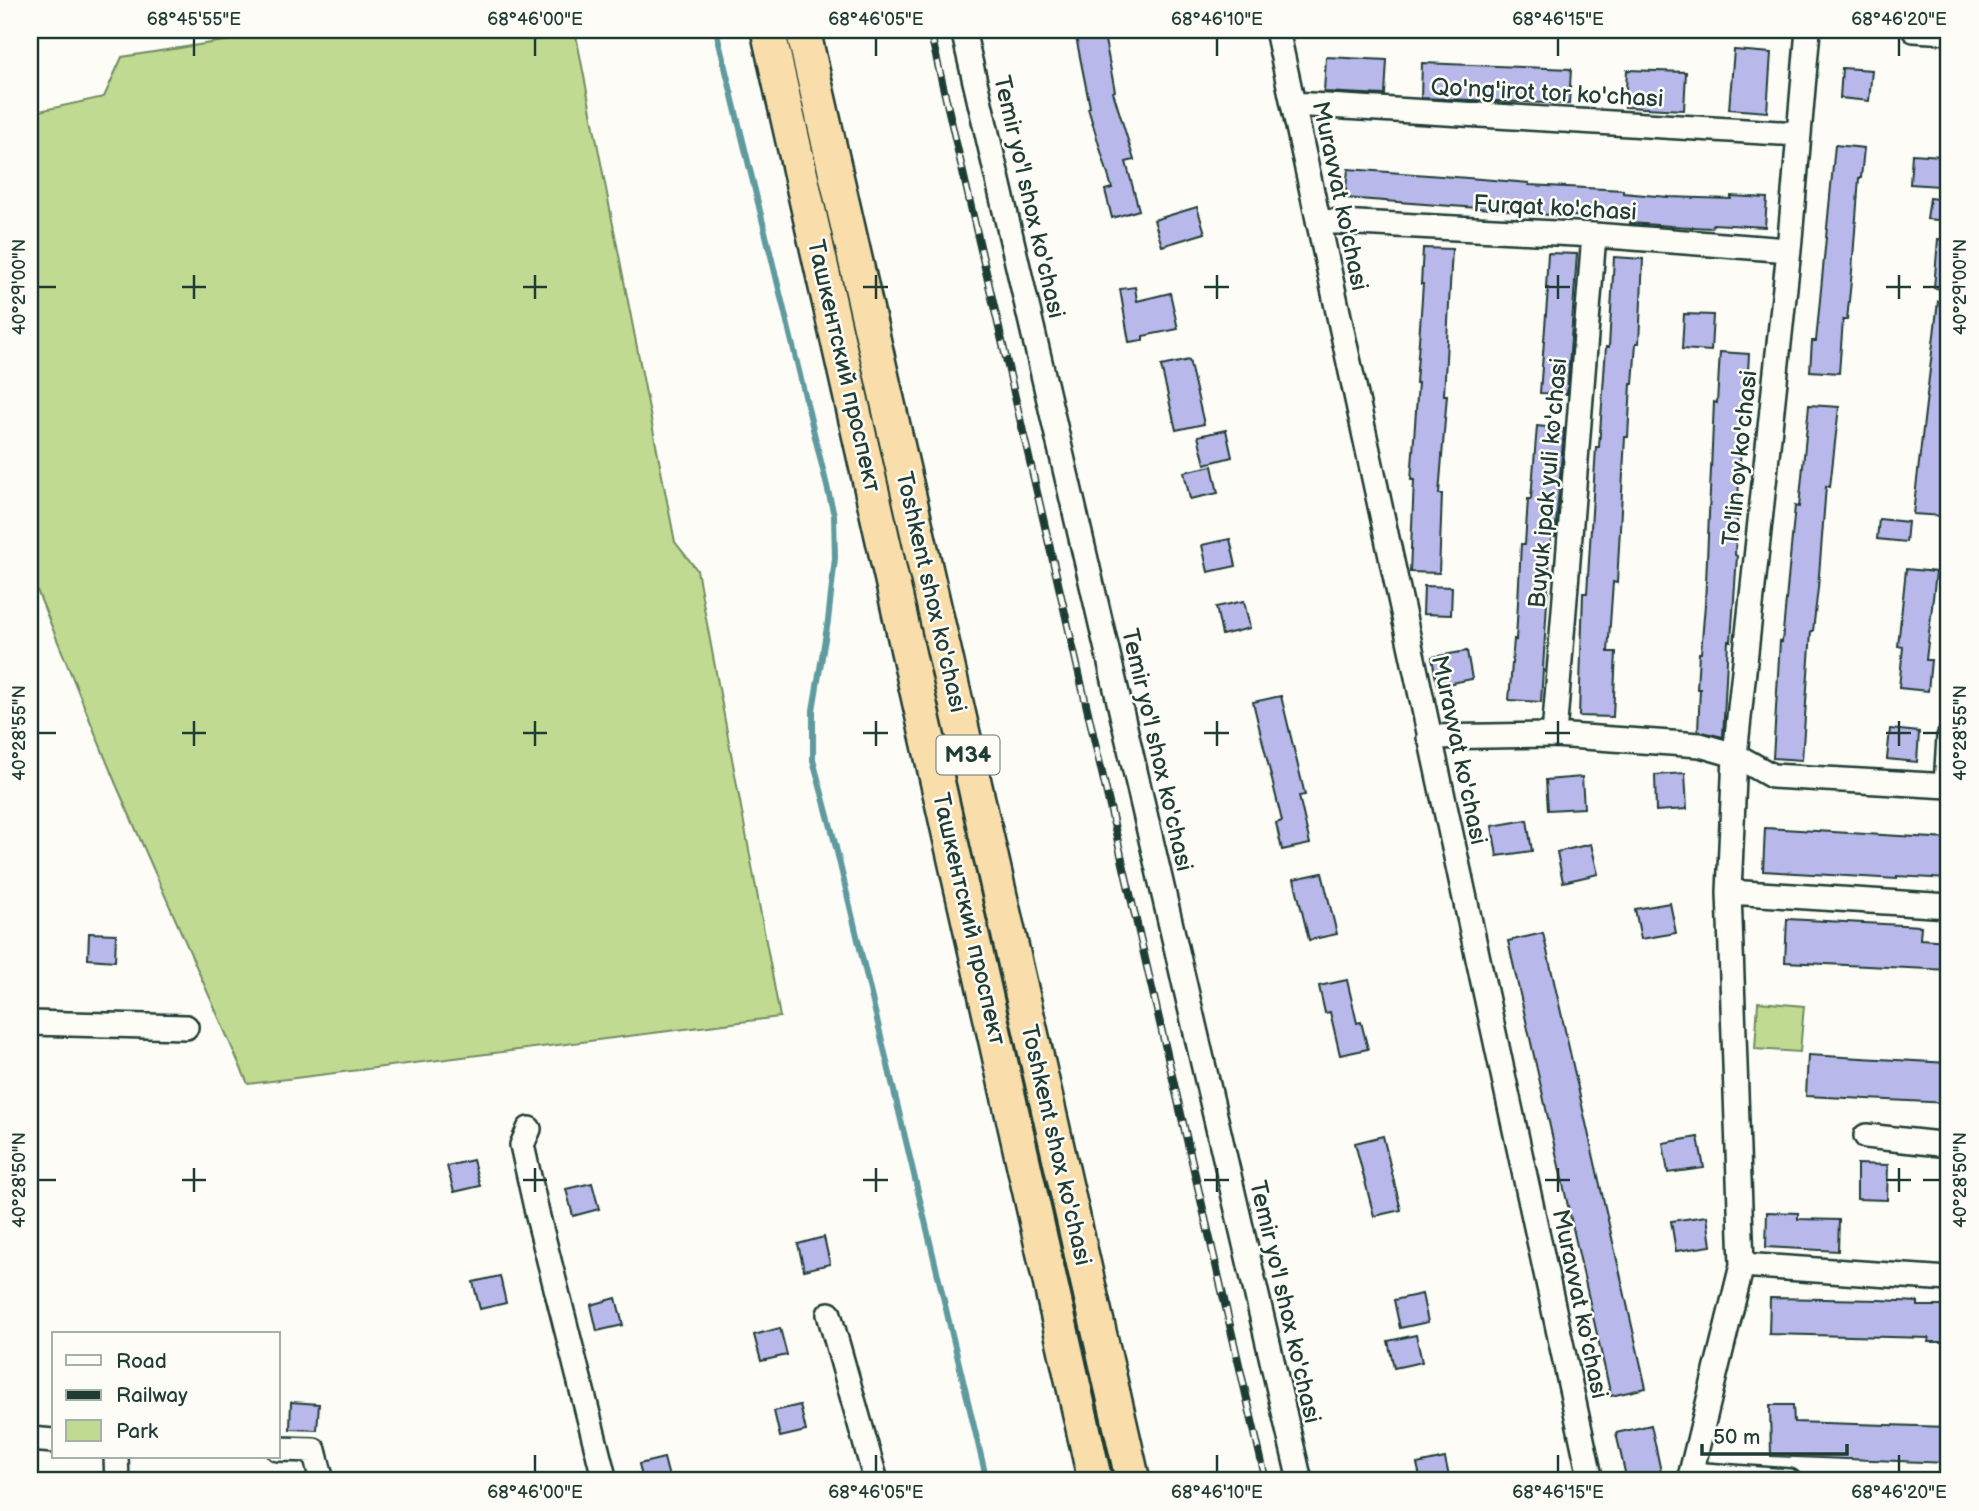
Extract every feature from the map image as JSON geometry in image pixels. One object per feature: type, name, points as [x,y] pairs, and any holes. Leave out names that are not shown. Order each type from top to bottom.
[{"type":"highway","name":"Ташкентский проспект","points":[[768,30],[1096,1481]]},
{"type":"highway","name":"Toshkent shox ko'chasi","points":[[803,30],[1133,1481]]},
{"type":"street","name":"Temir yo'l shox ko'chasi","points":[[963,30],[1300,1481]]},
{"type":"street","name":"Muravvat ko'chasi","points":[[1278,30],[1591,1481]]},
{"type":"street","name":"To'lin oy ko'chasi","points":[[1690,1478],[1742,1265],[1729,892],[1735,755],[1788,250],[1808,30]]},
{"type":"street","points":[[1914,30],[1949,33]]},
{"type":"street","name":"Qo'ng'irot tor ko'chasi","points":[[1293,104],[1798,134]]},
{"type":"street","name":"Furqat ko'chasi","points":[[1318,221],[1594,235],[1788,250]]},
{"type":"street","name":"Buyuk ipak yuli ko'chasi","points":[[1554,735],[1594,235]]},
{"type":"street","points":[[1429,737],[1554,735],[1700,745],[1735,755],[1772,776],[1948,785],[1949,737]]},
{"type":"street","points":[[1729,892],[1949,906]]},
{"type":"street","points":[[30,1023],[186,1027]]},
{"type":"street","points":[[529,1129],[522,1145],[605,1481]]},
{"type":"street","points":[[1866,1136],[1949,1145]]},
{"type":"street","points":[[1742,1265],[1949,1279]]},
{"type":"street","points":[[829,1314],[876,1481]]},
{"type":"street","points":[[30,1439],[52,1441]]},
{"type":"street","points":[[280,1449],[314,1450],[322,1481]]},
{"type":"street","points":[[116,1458],[117,1481]]},
{"type":"street","points":[[1690,1478],[1789,1481]]},
{"type":"shaded area","points":[[1949,1164],[1949,1265],[1943,1265]]},
{"type":"green space","points":[[295,30],[575,30],[675,542],[697,570],[780,1017],[248,1084],[115,782],[30,573],[30,113],[104,97],[122,57]]},
{"type":"green space","points":[[1758,1002],[1804,1006],[1800,1052],[1755,1049]]},
{"type":"building","points":[[1103,30],[1115,91],[1113,92],[1134,160],[1126,162],[1139,210],[1112,218],[1105,190],[1112,188],[1088,108],[1090,107],[1075,32]]},
{"type":"building","points":[[1734,50],[1771,53],[1767,112],[1729,109]]},
{"type":"building","points":[[1326,57],[1387,60],[1385,95],[1324,92]]},
{"type":"building","points":[[1422,63],[1571,69],[1569,104],[1421,98]]},
{"type":"building","points":[[1842,68],[1872,70],[1869,101],[1840,98]]},
{"type":"building","points":[[1627,70],[1686,72],[1684,110],[1625,107]]},
{"type":"building","points":[[1835,145],[1864,148],[1839,373],[1810,371],[1812,341],[1816,341]]},
{"type":"building","points":[[1912,154],[1942,156],[1939,186],[1910,184]]},
{"type":"building","points":[[1348,169],[1529,185],[1623,190],[1623,193],[1668,197],[1767,198],[1765,227],[1713,224],[1712,228],[1671,226],[1630,223],[1631,219],[1534,214],[1345,198]]},
{"type":"building","points":[[1930,198],[1949,201],[1949,221],[1927,219]]},
{"type":"building","points":[[1197,207],[1205,233],[1162,246],[1154,220]]},
{"type":"building","points":[[1938,239],[1949,240],[1949,289],[1934,288]]},
{"type":"building","points":[[1423,248],[1452,249],[1444,395],[1447,395],[1439,494],[1442,494],[1439,573],[1410,572],[1414,480],[1411,480]]},
{"type":"building","points":[[1548,253],[1577,254],[1567,394],[1540,393]]},
{"type":"building","points":[[1614,257],[1643,259],[1639,343],[1636,343],[1631,384],[1628,437],[1625,437],[1617,583],[1613,582],[1608,652],[1616,652],[1613,717],[1579,716],[1583,593],[1587,593],[1596,447],[1599,447],[1606,347],[1609,347]]},
{"type":"building","points":[[1135,287],[1137,301],[1170,293],[1178,329],[1143,336],[1143,340],[1129,342],[1120,289]]},
{"type":"building","points":[[1938,301],[1949,301],[1949,474],[1946,473],[1943,516],[1913,514]]},
{"type":"building","points":[[1684,314],[1713,315],[1711,351],[1682,349]]},
{"type":"building","points":[[1720,352],[1749,354],[1747,389],[1744,389],[1737,556],[1731,641],[1728,641],[1723,737],[1698,731],[1700,689],[1697,689],[1705,604],[1714,402],[1717,403]]},
{"type":"building","points":[[1189,360],[1204,424],[1176,430],[1161,366]]},
{"type":"building","points":[[1809,405],[1839,407],[1830,487],[1826,486],[1818,588],[1811,631],[1802,760],[1773,758],[1780,641],[1782,642],[1795,506],[1799,507]]},
{"type":"building","points":[[1537,426],[1564,429],[1555,537],[1551,536],[1541,702],[1509,700],[1514,639],[1516,640],[1521,544],[1525,544]]},
{"type":"building","points":[[1226,430],[1232,457],[1205,464],[1198,436]]},
{"type":"building","points":[[1212,466],[1218,493],[1190,499],[1184,472]]},
{"type":"building","points":[[1879,519],[1908,522],[1906,542],[1877,539]]},
{"type":"building","points":[[1230,539],[1236,566],[1208,572],[1202,545]]},
{"type":"building","points":[[1906,569],[1936,572],[1926,660],[1931,660],[1928,691],[1899,688],[1903,647],[1898,646]]},
{"type":"building","points":[[1424,586],[1452,587],[1451,615],[1423,614]]},
{"type":"building","points":[[1244,601],[1250,628],[1222,635],[1216,607]]},
{"type":"building","points":[[1467,651],[1472,679],[1437,686],[1432,657]]},
{"type":"building","points":[[1281,696],[1305,795],[1299,796],[1310,844],[1282,850],[1276,823],[1282,821],[1253,702]]},
{"type":"building","points":[[1890,729],[1919,732],[1917,762],[1887,759]]},
{"type":"building","points":[[1685,773],[1687,809],[1656,811],[1655,775]]},
{"type":"building","points":[[1582,777],[1584,808],[1548,810],[1546,780]]},
{"type":"building","points":[[1527,820],[1532,851],[1497,856],[1492,826]]},
{"type":"building","points":[[1765,828],[1949,839],[1949,879],[1897,876],[1897,879],[1763,871]]},
{"type":"building","points":[[1591,844],[1598,874],[1563,882],[1557,852]]},
{"type":"building","points":[[1322,873],[1337,934],[1309,940],[1294,879]]},
{"type":"building","points":[[1670,903],[1676,933],[1641,939],[1635,909]]},
{"type":"building","points":[[1787,919],[1921,926],[1920,939],[1949,941],[1949,970],[1785,962]]},
{"type":"building","points":[[89,933],[116,934],[115,961],[88,959]]},
{"type":"building","points":[[1543,933],[1646,1388],[1611,1396],[1508,941]]},
{"type":"building","points":[[1347,980],[1357,1023],[1361,1022],[1368,1049],[1340,1055],[1330,1012],[1325,1013],[1319,986]]},
{"type":"building","points":[[1808,1055],[1949,1063],[1949,1103],[1806,1096]]},
{"type":"building","points":[[1383,1136],[1401,1210],[1374,1216],[1355,1143]]},
{"type":"building","points":[[1698,1137],[1704,1168],[1668,1173],[1663,1143]]},
{"type":"building","points":[[473,1160],[480,1186],[454,1192],[447,1166]]},
{"type":"building","points":[[1857,1164],[1888,1165],[1887,1200],[1857,1199]]},
{"type":"building","points":[[592,1183],[599,1209],[573,1216],[566,1189]]},
{"type":"building","points":[[1767,1212],[1798,1213],[1798,1219],[1839,1220],[1838,1251],[1766,1247]]},
{"type":"building","points":[[1707,1216],[1711,1246],[1676,1251],[1671,1221]]},
{"type":"building","points":[[824,1237],[830,1264],[804,1270],[798,1244]]},
{"type":"building","points":[[500,1276],[506,1303],[480,1309],[473,1282]]},
{"type":"building","points":[[1422,1294],[1428,1322],[1400,1328],[1394,1300]]},
{"type":"building","points":[[616,1298],[623,1325],[597,1331],[591,1305]]},
{"type":"building","points":[[1770,1298],[1879,1300],[1918,1302],[1918,1306],[1949,1306],[1949,1342],[1928,1342],[1929,1338],[1769,1334]]},
{"type":"building","points":[[780,1328],[787,1355],[761,1361],[754,1335]]},
{"type":"building","points":[[1416,1335],[1422,1362],[1394,1368],[1388,1341]]},
{"type":"building","points":[[291,1402],[319,1404],[317,1430],[290,1429]]},
{"type":"building","points":[[800,1405],[806,1431],[780,1437],[774,1411]]},
{"type":"building","points":[[1770,1405],[1793,1405],[1794,1422],[1948,1427],[1948,1463],[1771,1456]]},
{"type":"building","points":[[1651,1425],[1663,1481],[1627,1481],[1616,1433]]},
{"type":"building","points":[[664,1458],[670,1481],[643,1481],[639,1464]]},
{"type":"building","points":[[1445,1458],[1450,1481],[1421,1481],[1417,1464]]},
{"type":"waterway","points":[[716,30],[834,515],[835,558],[813,710],[813,760],[987,1481]]},
{"type":"railway","points":[[930,30],[1266,1481]]}]
